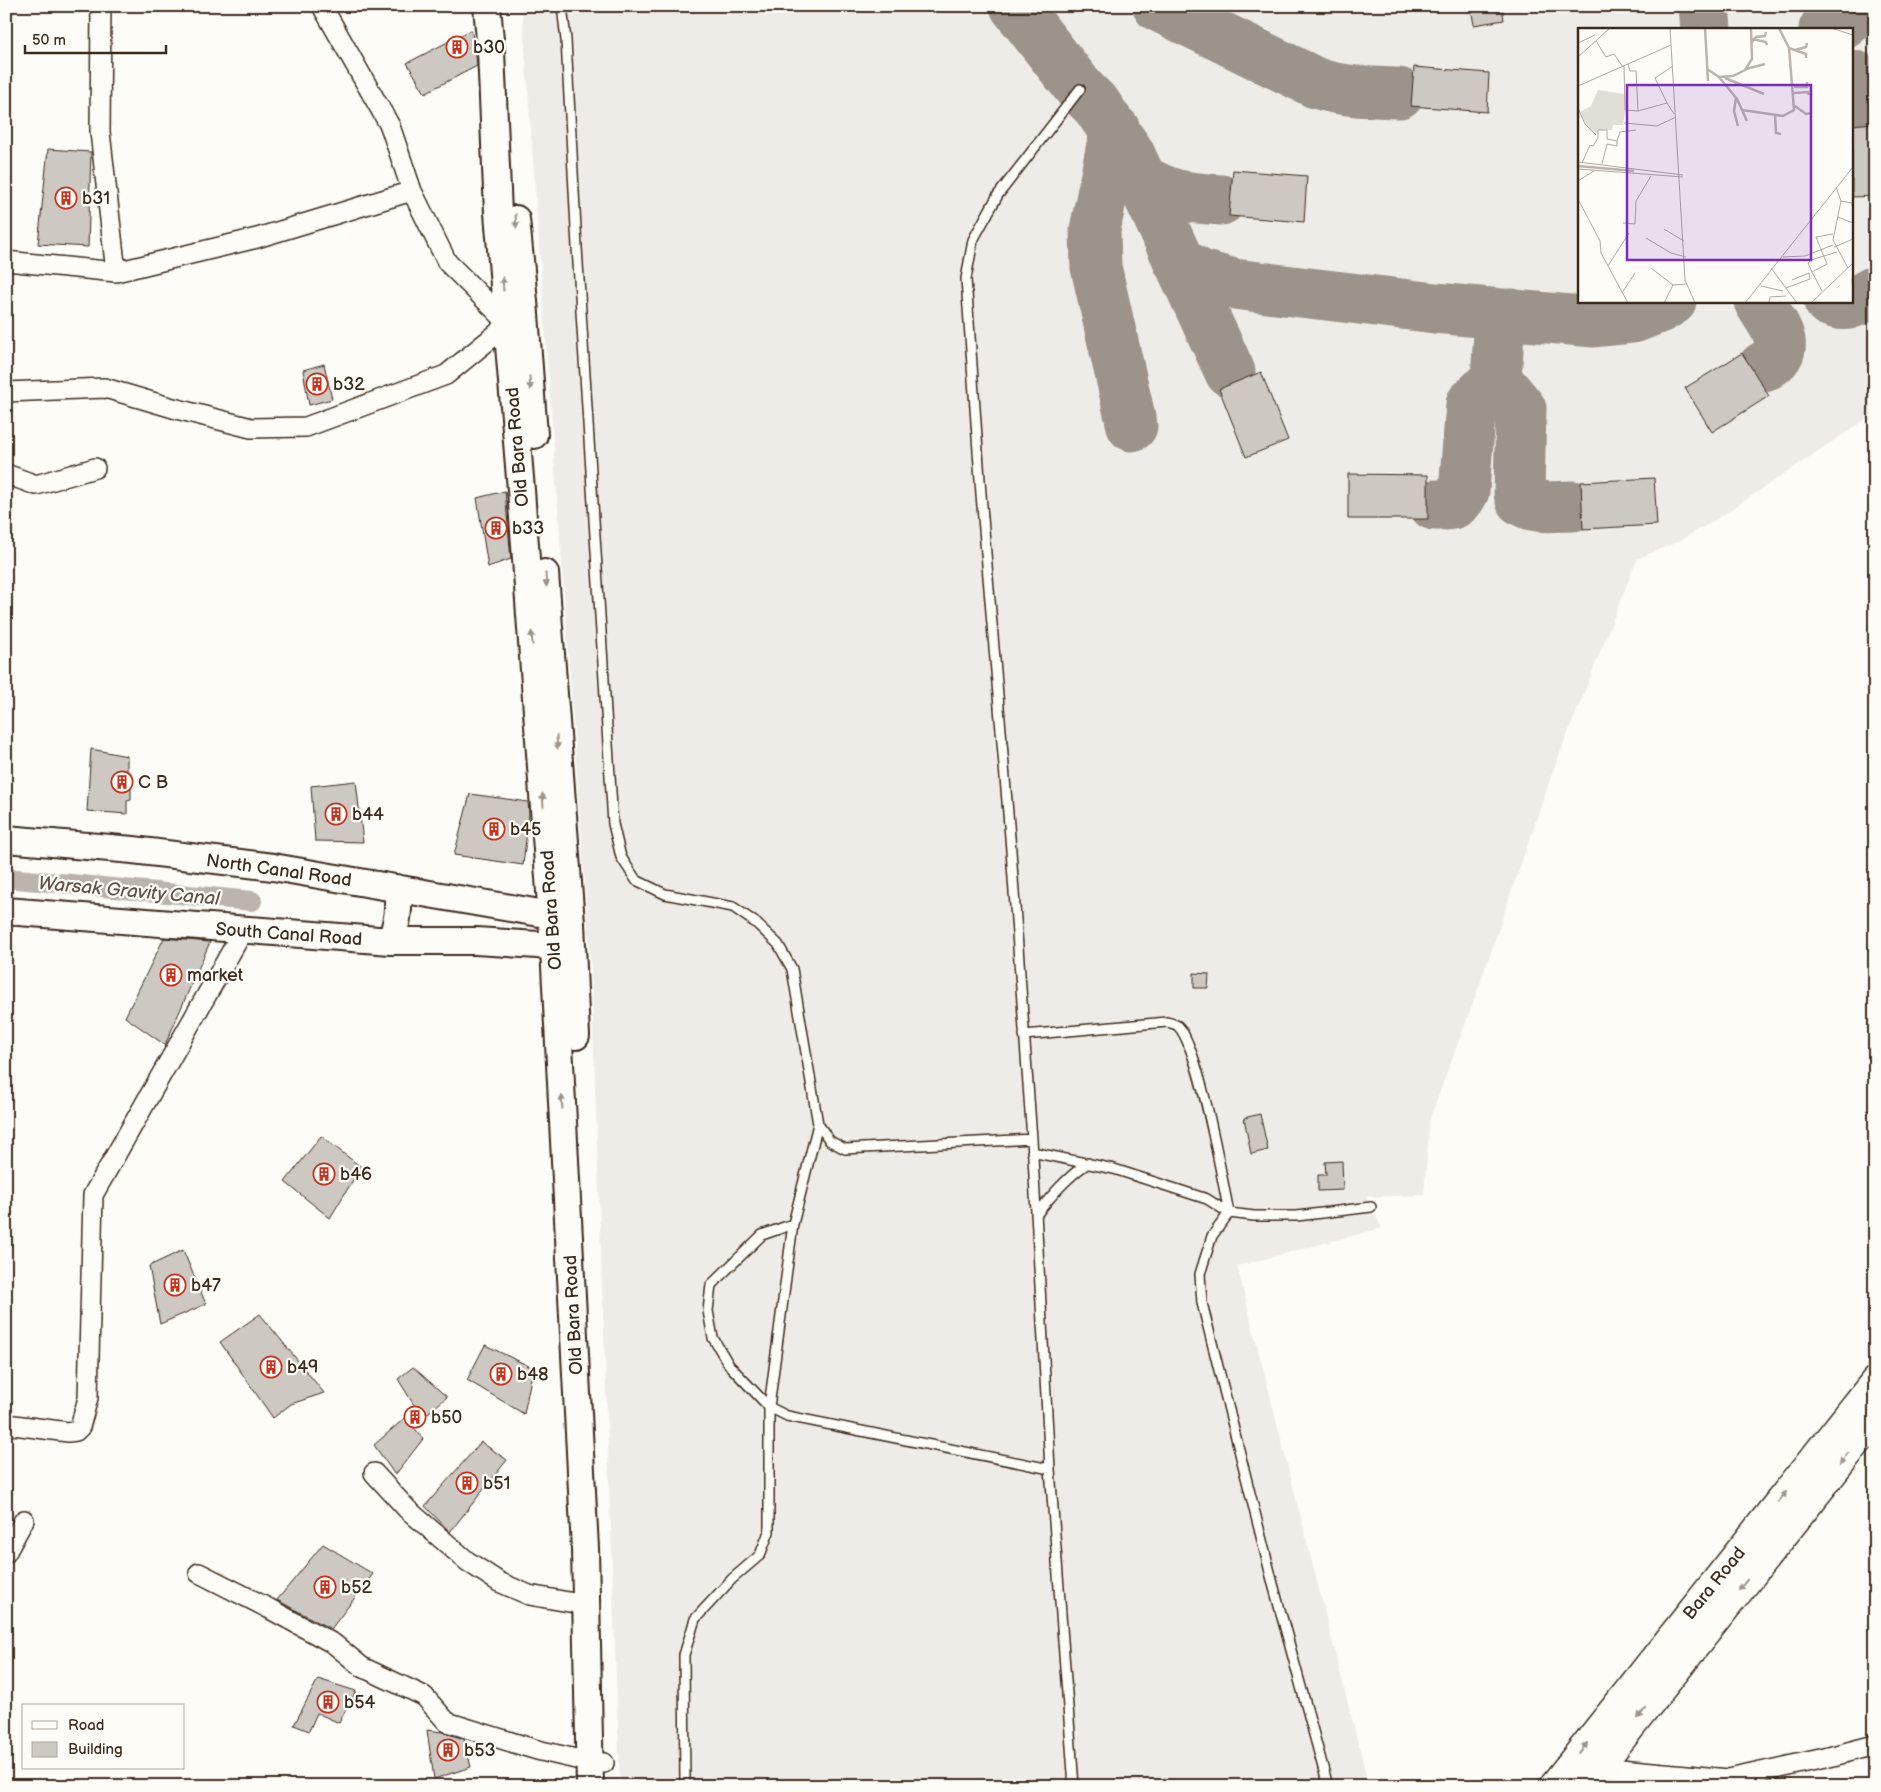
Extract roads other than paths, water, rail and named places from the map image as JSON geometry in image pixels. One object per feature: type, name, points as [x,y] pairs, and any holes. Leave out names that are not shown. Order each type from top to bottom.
[{"type":"main road","name":"Old Bara Road","points":[[487,6],[506,324],[530,490],[563,948],[586,1605],[597,1774]]},
{"type":"main road","points":[[504,6],[516,227],[524,300],[530,490]]},
{"type":"main road","name":"North Canal Road","points":[[6,839],[133,850],[273,867],[561,919]]},
{"type":"main road","points":[[390,941],[398,921],[399,902],[397,888]]},
{"type":"main road","name":"South Canal Road","points":[[6,911],[390,941],[476,941],[563,948]]},
{"type":"main road","points":[[563,948],[597,1774]]},
{"type":"main road","name":"Bara Road","points":[[1553,1786],[1766,1537],[1875,1381]]},
{"type":"main road","points":[[1592,1776],[1766,1537],[1875,1420]]},
{"type":"street","points":[[101,6],[100,132],[116,272]]},
{"type":"street","points":[[6,392],[105,388],[251,428],[306,427],[446,375],[506,324],[447,262],[412,191],[390,126],[322,6]]},
{"type":"street","points":[[6,261],[116,272],[257,238],[412,191]]},
{"type":"street","points":[[6,474],[36,485],[95,468]]},
{"type":"street","points":[[6,1424],[68,1432],[76,1431],[80,1427],[88,1398],[93,1195],[243,931]]},
{"type":"street","points":[[374,1473],[407,1509],[467,1561],[499,1582],[529,1595],[586,1605]]},
{"type":"street","points":[[6,1554],[24,1520]]},
{"type":"street","points":[[199,1573],[334,1644],[362,1667],[424,1696],[447,1722],[537,1750],[597,1774]]},
{"type":"street","points":[[1592,1776],[1729,1779],[1875,1745]]},
{"type":"lane","points":[[562,6],[566,40],[613,824],[621,857],[636,880],[665,894],[732,907],[756,923],[778,944],[792,969],[818,1124],[793,1224],[769,1407],[770,1532],[760,1555],[732,1579],[695,1619],[684,1655],[685,1786]]},
{"type":"lane","points":[[1074,1786],[1050,1469],[1032,1139],[1009,817],[981,494],[966,279],[973,240],[998,195],[1080,89]]},
{"type":"lane","points":[[1024,1035],[1167,1022],[1177,1026],[1187,1040],[1200,1080],[1229,1213],[1212,1236],[1200,1274],[1202,1303],[1273,1584],[1328,1786]]},
{"type":"lane","points":[[818,1124],[830,1141],[845,1149],[1032,1139]]},
{"type":"lane","points":[[1032,1152],[1114,1169],[1207,1199],[1229,1213],[1254,1216],[1297,1216],[1371,1207]]},
{"type":"lane","points":[[1036,1215],[1054,1192],[1088,1163]]},
{"type":"lane","points":[[793,1224],[762,1235],[712,1285],[708,1311],[712,1338],[729,1365],[769,1407],[787,1416],[1050,1469]]},
{"type":"waterway","name":"Warsak Gravity Canal","points":[[6,878],[252,901]]},
{"type":"place","name":"b30","points":[[457,47]]},
{"type":"place","name":"b31","points":[[66,198]]},
{"type":"place","name":"b32","points":[[317,384]]},
{"type":"place","name":"b33","points":[[496,528]]},
{"type":"place","name":"C B","points":[[122,782]]},
{"type":"place","name":"b44","points":[[336,814]]},
{"type":"place","name":"b45","points":[[494,829]]},
{"type":"place","name":"market","points":[[171,975]]},
{"type":"place","name":"b46","points":[[324,1174]]},
{"type":"place","name":"b47","points":[[175,1285]]},
{"type":"place","name":"b49","points":[[271,1367]]},
{"type":"place","name":"b48","points":[[501,1374]]},
{"type":"place","name":"b50","points":[[415,1417]]},
{"type":"place","name":"b51","points":[[467,1483]]},
{"type":"place","name":"b52","points":[[325,1587]]},
{"type":"place","name":"b54","points":[[328,1702]]},
{"type":"place","name":"b53","points":[[448,1750]]}]
